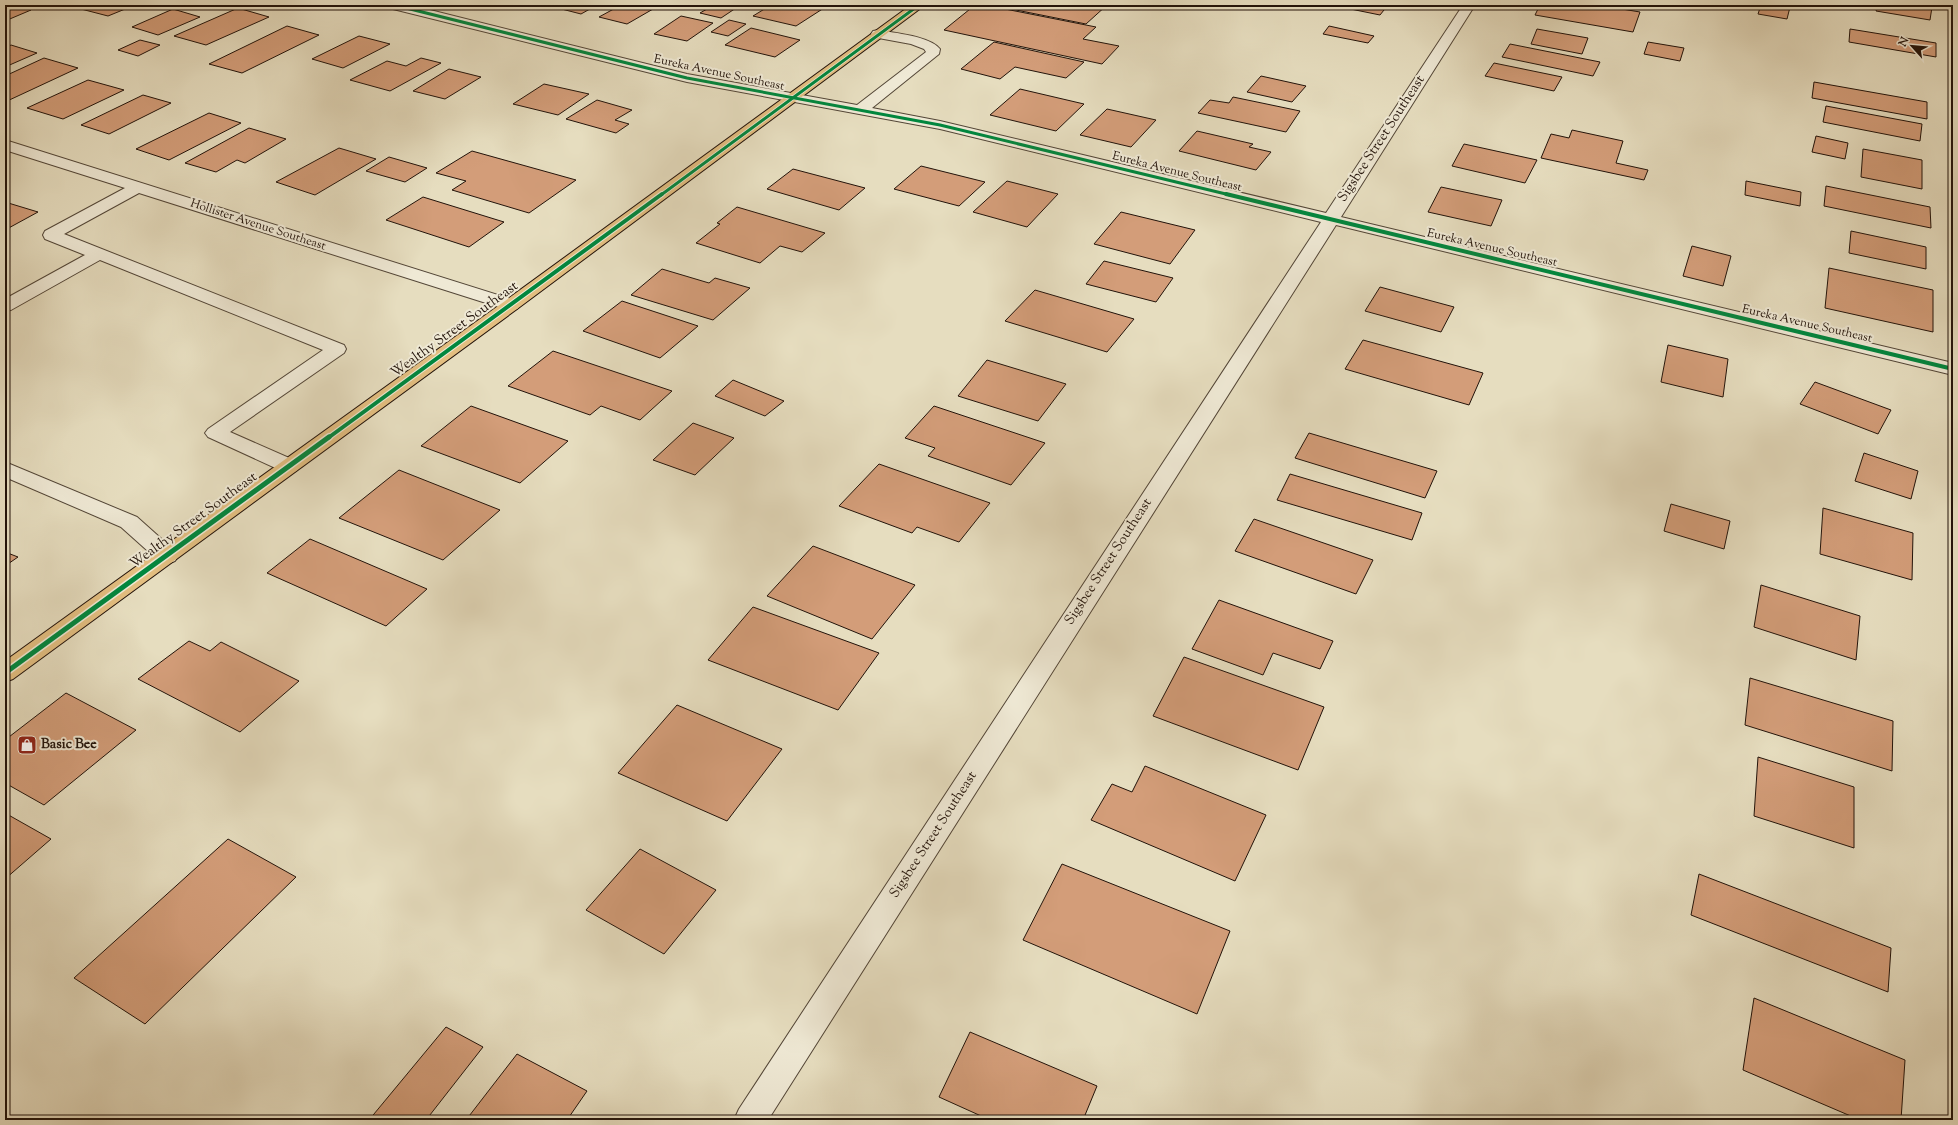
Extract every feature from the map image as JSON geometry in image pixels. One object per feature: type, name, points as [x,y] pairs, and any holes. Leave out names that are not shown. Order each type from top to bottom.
[{"type":"main road","name":"Wealthy Street Southeast","points":[[5,673],[511,305],[919,5]]},
{"type":"street","name":"Eureka Avenue Southeast","points":[[394,5],[687,78],[790,99],[862,109],[940,124],[1330,220],[1953,369]]},
{"type":"street","name":"Sigsbee Street Southeast","points":[[750,1120],[1469,5]]},
{"type":"street","points":[[862,109],[932,54],[933,49],[922,43],[878,34]]},
{"type":"street","name":"Hollister Avenue Southeast","points":[[5,145],[511,305]]},
{"type":"street","points":[[138,187],[51,235],[337,349],[214,433],[289,466]]},
{"type":"street","points":[[5,306],[99,254]]},
{"type":"street","points":[[5,469],[130,522],[167,556]]},
{"type":"building","points":[[10,5],[31,10],[5,21],[5,6]]},
{"type":"building","points":[[90,5],[135,5],[108,16],[81,9]]},
{"type":"building","points":[[546,5],[597,5],[581,14]]},
{"type":"building","points":[[621,5],[660,5],[627,24],[599,17]]},
{"type":"building","points":[[714,5],[736,8],[721,18],[700,13]]},
{"type":"building","points":[[771,5],[812,5],[824,8],[796,26],[753,16]]},
{"type":"building","points":[[975,5],[985,5],[1096,27],[1083,39],[1119,46],[1102,64],[944,30]]},
{"type":"building","points":[[991,5],[1107,5],[1086,24]]},
{"type":"building","points":[[1331,5],[1388,5],[1380,15]]},
{"type":"building","points":[[1540,5],[1598,5],[1640,12],[1633,32],[1535,15]]},
{"type":"building","points":[[1761,5],[1790,7],[1787,19],[1758,14]]},
{"type":"building","points":[[1878,5],[1919,5],[1932,7],[1930,20],[1876,11]]},
{"type":"building","points":[[238,8],[269,17],[206,45],[174,36]]},
{"type":"building","points":[[173,9],[200,17],[158,35],[132,27]]},
{"type":"building","points":[[681,16],[713,23],[687,41],[654,34]]},
{"type":"building","points":[[729,20],[746,24],[728,36],[711,32]]},
{"type":"building","points":[[287,26],[319,35],[242,73],[209,64]]},
{"type":"building","points":[[1329,26],[1374,36],[1368,43],[1323,34]]},
{"type":"building","points":[[751,28],[800,40],[775,57],[725,45]]},
{"type":"building","points":[[1537,29],[1588,38],[1582,54],[1531,44]]},
{"type":"building","points":[[1850,29],[1936,43],[1936,57],[1849,42]]},
{"type":"building","points":[[359,36],[390,44],[343,68],[312,59]]},
{"type":"building","points":[[140,40],[160,45],[138,56],[118,50]]},
{"type":"building","points":[[994,42],[1084,62],[1066,78],[1015,67],[1000,79],[961,69]]},
{"type":"building","points":[[1648,42],[1684,48],[1680,61],[1644,54]]},
{"type":"building","points":[[1510,44],[1600,62],[1593,76],[1502,57]]},
{"type":"building","points":[[11,45],[37,53],[5,67],[5,48]]},
{"type":"building","points":[[44,58],[78,68],[5,102],[5,76]]},
{"type":"building","points":[[421,58],[441,63],[390,91],[350,80],[387,61],[406,66]]},
{"type":"building","points":[[1494,63],[1562,77],[1554,91],[1485,76]]},
{"type":"building","points":[[449,69],[481,77],[445,99],[413,91]]},
{"type":"building","points":[[1261,76],[1306,86],[1292,102],[1247,92]]},
{"type":"building","points":[[88,80],[124,90],[63,119],[27,108]]},
{"type":"building","points":[[1814,82],[1927,102],[1927,119],[1812,98]]},
{"type":"building","points":[[544,84],[589,94],[558,115],[513,104]]},
{"type":"building","points":[[1020,89],[1084,104],[1056,131],[990,115]]},
{"type":"building","points":[[143,95],[171,103],[109,134],[81,125]]},
{"type":"building","points":[[1233,97],[1300,111],[1286,132],[1198,113],[1210,100],[1229,103]]},
{"type":"building","points":[[597,100],[632,110],[615,120],[629,124],[616,133],[566,119]]},
{"type":"building","points":[[1826,106],[1922,124],[1920,141],[1823,122]]},
{"type":"building","points":[[1107,109],[1156,120],[1131,147],[1080,135]]},
{"type":"building","points":[[209,113],[241,123],[169,160],[136,149]]},
{"type":"building","points":[[249,128],[286,139],[245,163],[237,160],[216,172],[185,163]]},
{"type":"building","points":[[1572,130],[1623,141],[1616,163],[1648,170],[1644,180],[1541,158],[1551,134],[1569,138]]},
{"type":"building","points":[[1197,131],[1253,144],[1249,147],[1271,152],[1256,170],[1179,151]]},
{"type":"building","points":[[1816,136],[1848,143],[1845,159],[1812,152]]},
{"type":"building","points":[[1464,144],[1537,160],[1525,183],[1452,166]]},
{"type":"building","points":[[339,148],[376,159],[315,195],[276,182]]},
{"type":"building","points":[[1863,149],[1922,160],[1922,189],[1861,177]]},
{"type":"building","points":[[472,151],[576,180],[529,213],[452,190],[466,181],[436,173]]},
{"type":"building","points":[[389,157],[427,168],[405,182],[366,171]]},
{"type":"building","points":[[921,166],[985,182],[959,206],[894,189]]},
{"type":"building","points":[[793,169],[865,188],[839,210],[767,189]]},
{"type":"building","points":[[1007,181],[1058,194],[1027,227],[973,212]]},
{"type":"building","points":[[1746,181],[1801,192],[1800,206],[1745,195]]},
{"type":"building","points":[[1826,186],[1930,207],[1931,228],[1824,206]]},
{"type":"building","points":[[1441,187],[1502,200],[1491,226],[1428,212]]},
{"type":"building","points":[[423,197],[504,222],[469,247],[386,220]]},
{"type":"building","points":[[5,202],[38,212],[5,230]]},
{"type":"building","points":[[737,207],[825,233],[802,252],[780,246],[760,263],[696,243],[720,224],[717,223]]},
{"type":"building","points":[[1121,212],[1195,230],[1170,264],[1094,244]]},
{"type":"building","points":[[1851,231],[1926,247],[1926,269],[1849,253]]},
{"type":"building","points":[[1692,246],[1731,256],[1723,286],[1683,276]]},
{"type":"building","points":[[1104,261],[1173,278],[1156,302],[1086,284]]},
{"type":"building","points":[[1829,268],[1933,290],[1933,332],[1825,308]]},
{"type":"building","points":[[662,269],[709,283],[715,278],[750,288],[713,320],[631,295]]},
{"type":"building","points":[[1380,287],[1454,307],[1441,332],[1365,311]]},
{"type":"building","points":[[1035,290],[1134,319],[1107,352],[1005,321]]},
{"type":"building","points":[[622,301],[698,326],[660,358],[583,331]]},
{"type":"building","points":[[1363,340],[1483,373],[1469,405],[1345,369]]},
{"type":"building","points":[[1668,345],[1728,359],[1723,397],[1661,382]]},
{"type":"building","points":[[553,351],[672,391],[640,420],[601,406],[590,415],[508,386]]},
{"type":"building","points":[[987,360],[1066,384],[1038,421],[958,396]]},
{"type":"building","points":[[733,380],[784,401],[765,416],[715,396]]},
{"type":"building","points":[[1815,382],[1891,410],[1878,434],[1800,404]]},
{"type":"building","points":[[471,406],[568,441],[520,483],[421,446]]},
{"type":"building","points":[[934,406],[1045,443],[1011,485],[928,456],[935,448],[905,438]]},
{"type":"building","points":[[693,423],[734,438],[695,475],[653,460]]},
{"type":"building","points":[[1309,433],[1437,471],[1425,498],[1295,458]]},
{"type":"building","points":[[1864,453],[1918,471],[1911,499],[1855,481]]},
{"type":"building","points":[[879,464],[990,503],[959,542],[917,527],[912,533],[839,506]]},
{"type":"building","points":[[399,470],[500,510],[443,560],[339,518]]},
{"type":"building","points":[[1290,474],[1422,513],[1412,540],[1277,500]]},
{"type":"building","points":[[1671,504],[1730,521],[1724,549],[1664,531]]},
{"type":"building","points":[[1823,508],[1913,533],[1912,580],[1820,554]]},
{"type":"building","points":[[1254,519],[1373,560],[1356,594],[1235,551]]},
{"type":"building","points":[[310,539],[427,589],[386,626],[267,573]]},
{"type":"building","points":[[813,546],[915,585],[872,639],[767,596]]},
{"type":"building","points":[[5,552],[18,557],[5,566]]},
{"type":"building","points":[[1761,585],[1860,616],[1856,660],[1754,627]]},
{"type":"building","points":[[1219,600],[1333,641],[1320,669],[1273,653],[1263,675],[1192,649]]},
{"type":"building","points":[[753,607],[879,653],[838,710],[708,660]]},
{"type":"building","points":[[189,641],[210,651],[221,642],[299,681],[240,732],[138,679]]},
{"type":"building","points":[[1184,657],[1324,707],[1298,770],[1153,716]]},
{"type":"building","points":[[1750,678],[1893,721],[1892,771],[1745,725]]},
{"type":"building","points":[[66,693],[136,730],[44,805],[5,783],[5,740]]},
{"type":"building","points":[[677,705],[782,749],[727,821],[618,773]]},
{"type":"building","points":[[1758,757],[1854,787],[1854,848],[1754,816]]},
{"type":"building","points":[[1145,766],[1266,815],[1235,881],[1091,820],[1112,784],[1132,792]]},
{"type":"building","points":[[5,813],[51,839],[5,879]]},
{"type":"building","points":[[228,839],[296,877],[145,1024],[74,978]]},
{"type":"building","points":[[640,849],[716,890],[664,954],[586,910]]},
{"type":"building","points":[[1062,864],[1230,931],[1197,1014],[1023,940]]},
{"type":"building","points":[[1699,874],[1891,948],[1888,992],[1691,915]]},
{"type":"building","points":[[1754,998],[1905,1060],[1901,1120],[1860,1120],[1743,1070]]},
{"type":"building","points":[[446,1027],[483,1047],[426,1120],[369,1120]]},
{"type":"building","points":[[970,1032],[1097,1086],[1083,1120],[990,1120],[939,1097]]},
{"type":"building","points":[[517,1054],[587,1091],[567,1120],[466,1120]]},
{"type":"cycle path","points":[[394,5],[687,78],[750,91],[940,125],[1953,369]]},
{"type":"cycle path","points":[[5,673],[511,305],[919,5]]},
{"type":"place","name":"Basic Bee","points":[[27,745]]}]
